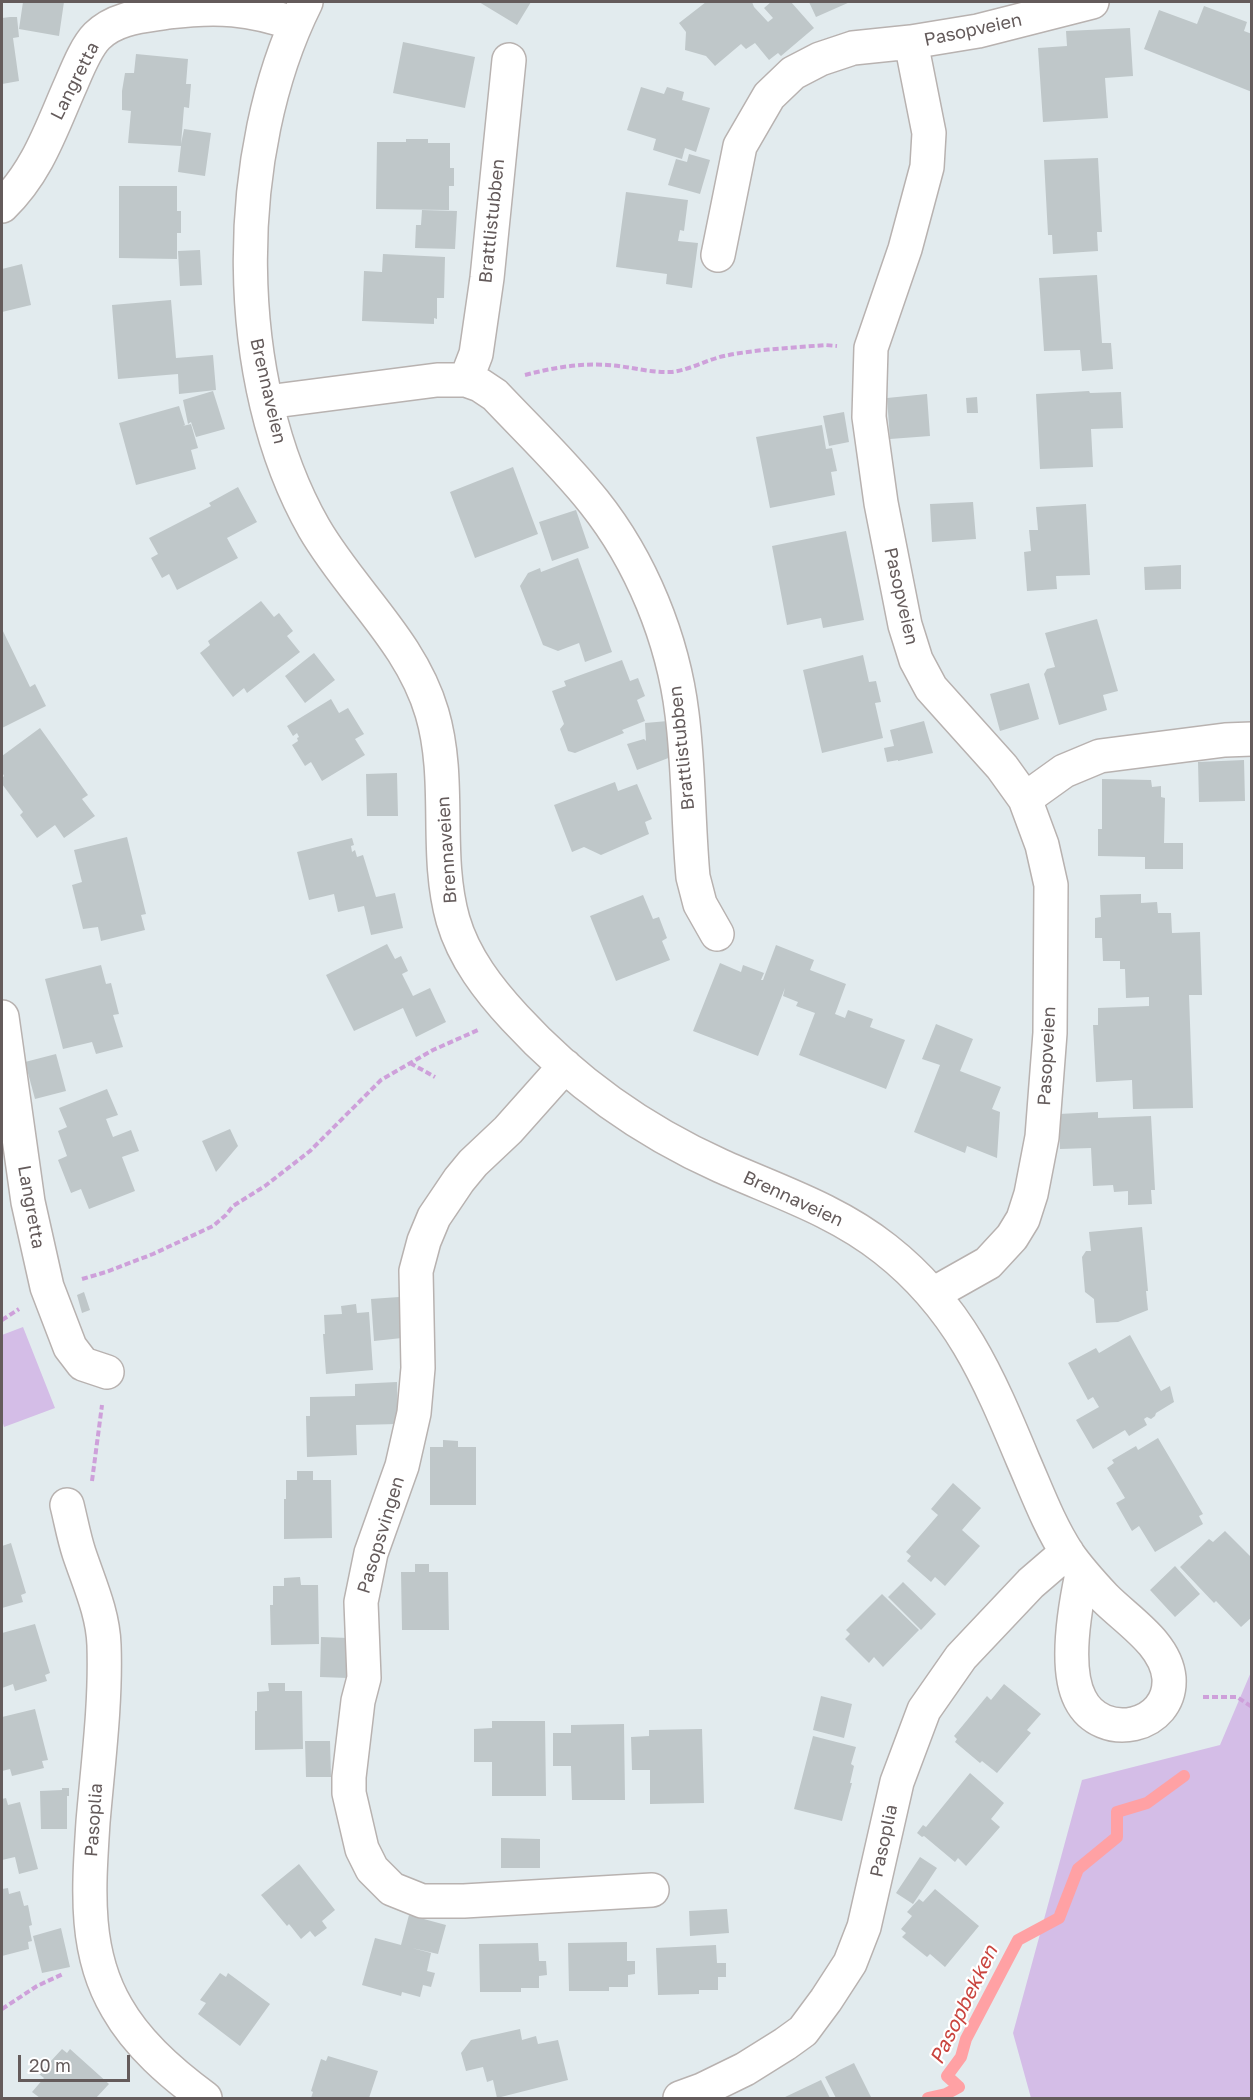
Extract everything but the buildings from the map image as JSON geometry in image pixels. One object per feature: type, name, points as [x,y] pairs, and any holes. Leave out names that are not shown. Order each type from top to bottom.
[{"type":"street","name":"Pasopveien","points":[[933,1294],[988,1263],[1012,1237],[1023,1219],[1036,1171],[1041,1137],[1050,1032],[1051,885],[1042,845],[1025,799],[1002,766],[932,688],[916,660],[905,625],[881,503],[869,417],[871,348],[905,249],[927,167],[929,133],[911,42],[978,31],[1092,2]]},
{"type":"street","name":"Langretta","points":[[2,206],[18,190],[36,164],[79,66],[96,37],[110,27],[128,19],[186,10],[215,8],[263,13],[300,13]]},
{"type":"street","name":"Brennaveien","points":[[300,13],[277,77],[261,144],[251,232],[250,297],[258,357],[267,402],[282,455],[302,506],[333,558],[407,657],[426,695],[438,739],[447,887],[454,922],[469,958],[497,998],[536,1040],[612,1104],[657,1133],[721,1166],[819,1208],[870,1237],[933,1294],[968,1341],[985,1373],[1047,1515],[1074,1563],[1154,1644],[1165,1659],[1169,1679],[1167,1696]]},
{"type":"street","points":[[718,255],[740,146],[770,96],[792,73],[820,59],[853,48],[911,42]]},
{"type":"street","name":"Brattlistubben","points":[[508,60],[487,278],[473,383],[495,395],[595,502],[639,574],[658,617],[672,665],[682,713],[693,877],[700,904],[717,934]]},
{"type":"street","points":[[267,402],[414,381],[473,383]]},
{"type":"street","points":[[1025,799],[1064,771],[1100,756],[1225,740],[1251,740]]},
{"type":"street","name":"Langretta","points":[[2,1017],[28,1202],[49,1291],[70,1347],[83,1364],[107,1372]]},
{"type":"street","name":"Pasopsvingen","points":[[565,1066],[508,1130],[473,1163],[459,1180],[434,1217],[424,1242],[416,1271],[418,1368],[414,1413],[402,1466],[371,1553],[361,1602],[364,1678],[357,1710],[349,1793],[362,1849],[372,1869],[392,1889],[422,1901],[464,1901],[652,1890]]},
{"type":"street","name":"Pasoplia","points":[[67,1505],[78,1552],[100,1619],[104,1642],[103,1700],[89,1894],[93,1942],[98,1966],[117,2009],[147,2049],[206,2098]]},
{"type":"street","points":[[1074,1563],[1075,1606],[1072,1665],[1081,1700],[1089,1712],[1105,1723],[1121,1726],[1140,1724],[1154,1714],[1167,1696]]},
{"type":"street","name":"Pasoplia","points":[[680,2098],[746,2069],[785,2044],[803,2031],[826,2000],[850,1963],[864,1927],[897,1782],[924,1710],[961,1657],[1031,1583],[1074,1563]]},
{"type":"path","points":[[473,383],[565,366],[607,365],[653,372],[672,372],[694,367],[723,356],[744,353],[825,345],[871,348]]},
{"type":"path","points":[[49,1291],[153,1254],[213,1226],[233,1206],[265,1186],[310,1151],[381,1080],[464,1035],[482,1029]]},
{"type":"path","points":[[409,1063],[435,1077]]},
{"type":"path","points":[[92,1483],[107,1372]]},
{"type":"path","points":[[1167,1696],[1237,1697],[1251,1707]]},
{"type":"path","points":[[2,2009],[37,1986],[59,1976]]},
{"type":"shaded area","points":[[23,1327],[55,1408],[4,1427],[2,1420],[2,1335]]},
{"type":"shaded area","points":[[1251,1672],[1251,2098],[1031,2098],[1013,2033],[1082,1780],[1220,1745]]},
{"type":"waterway","name":"Pasopbekken","points":[[928,2098],[946,2094],[959,2087],[947,2076],[961,2057],[966,2039],[1018,1940],[1059,1918],[1078,1869],[1117,1837],[1117,1812],[1147,1803],[1184,1776]]}]
